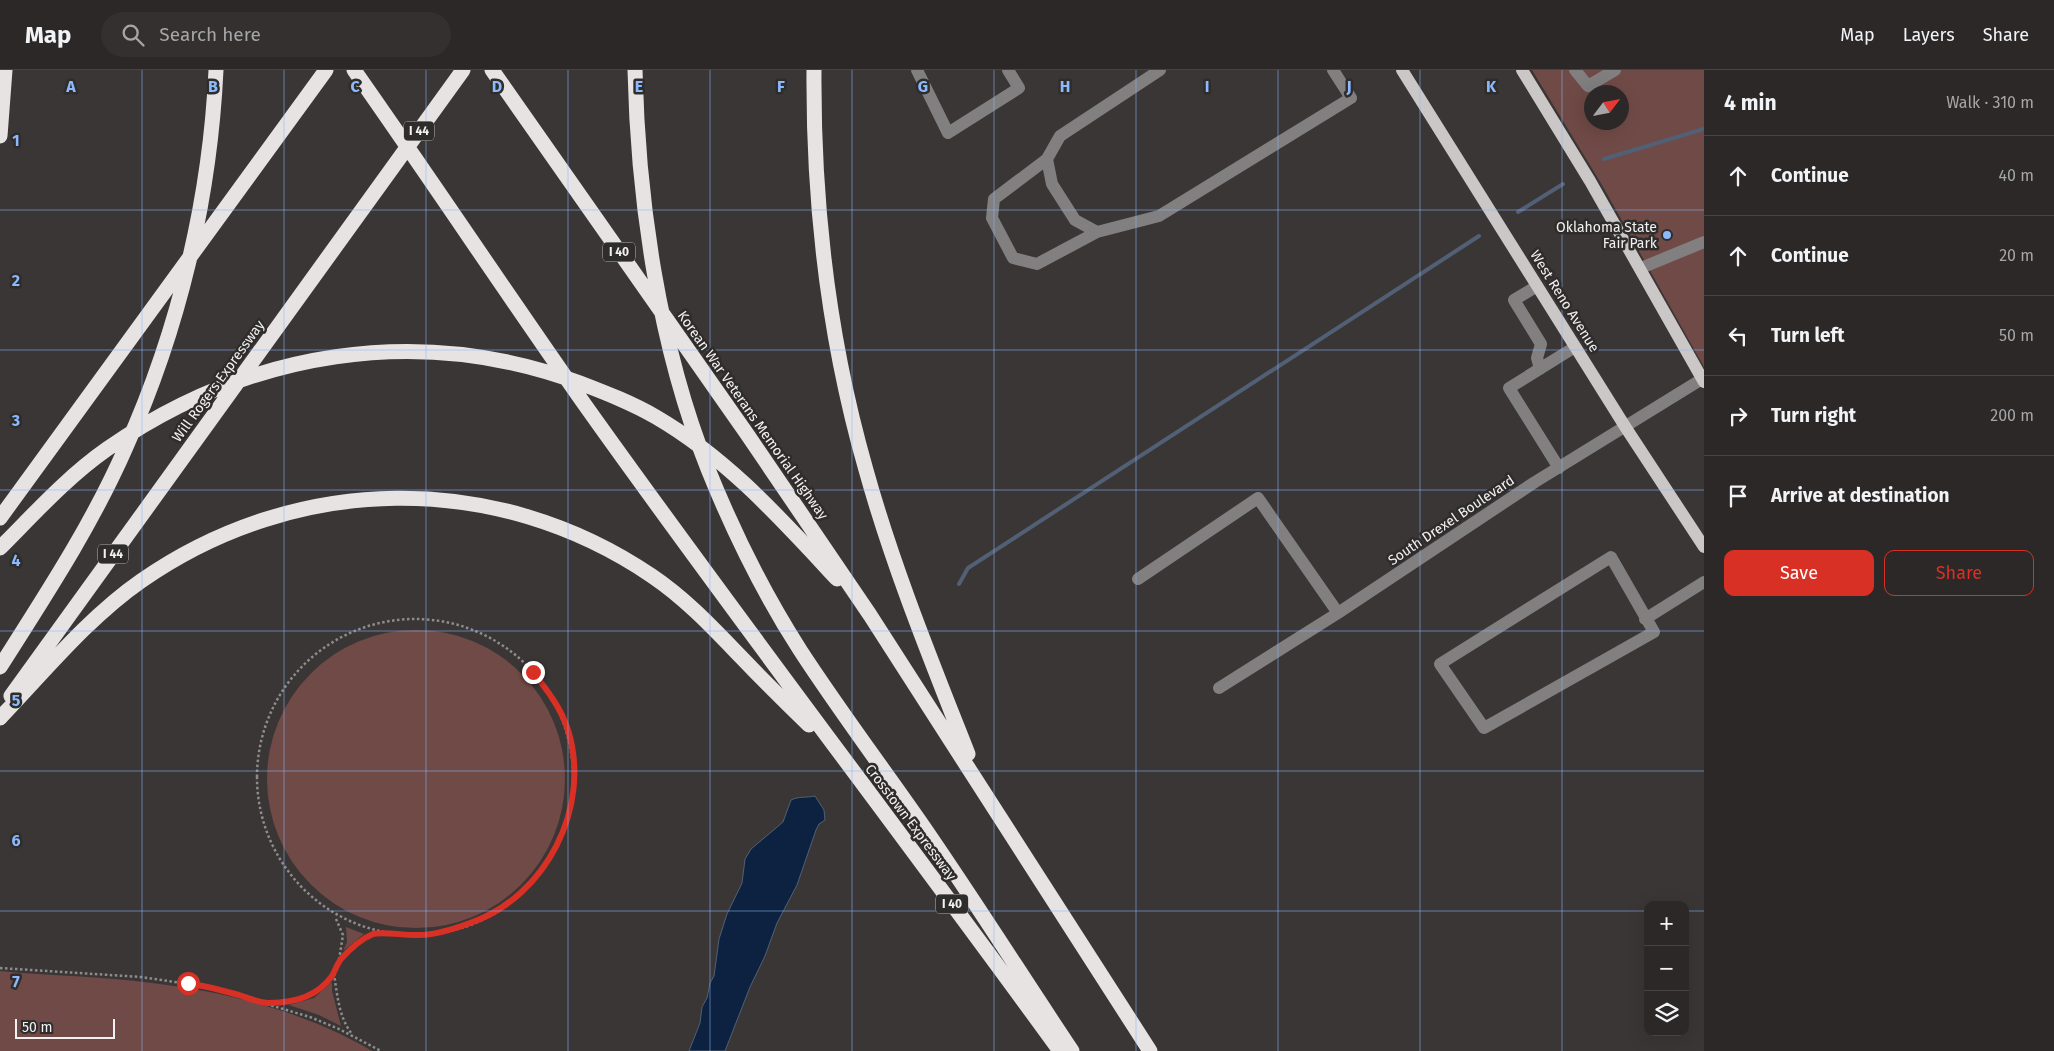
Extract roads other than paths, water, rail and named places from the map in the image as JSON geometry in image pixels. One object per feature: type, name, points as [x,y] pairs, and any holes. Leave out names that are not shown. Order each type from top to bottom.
[{"type":"highway","points":[[0,136],[5,70]]},
{"type":"highway","points":[[0,667],[79,539],[122,458],[148,397],[165,347],[203,200],[216,70]]},
{"type":"highway","points":[[0,518],[326,70]]},
{"type":"highway","name":"I 40","points":[[354,70],[586,406],[843,758]]},
{"type":"highway","name":"Will Rogers Expressway","points":[[0,711],[463,70]]},
{"type":"highway","name":"Korean War Veterans Memorial Highway","points":[[492,70],[747,434],[870,615],[979,784]]},
{"type":"highway","points":[[635,70],[640,164],[655,275],[696,437],[717,489],[762,584],[799,648],[923,826],[1072,1051]]},
{"type":"highway","points":[[814,70],[816,162],[823,240],[832,315],[852,415],[892,555],[979,784]]},
{"type":"highway","points":[[0,548],[52,495],[85,466],[123,438],[172,409],[218,388],[290,365],[334,356],[386,351],[446,353],[481,357],[557,375],[602,391],[656,417],[720,462],[767,504],[870,615]]},
{"type":"highway","points":[[0,718],[102,613],[140,582],[170,562],[236,530],[304,508],[348,500],[413,497],[476,504],[520,514],[580,536],[621,557],[652,576],[690,605],[843,758]]},
{"type":"highway","name":"Crosstown Expressway","points":[[843,758],[1060,1051]]},
{"type":"highway","name":"I 40","points":[[979,784],[1150,1051]]},
{"type":"main road","name":"West Reno Avenue","points":[[1402,70],[1626,428],[1704,547]]},
{"type":"main road","points":[[1522,70],[1641,268],[1703,381]]},
{"type":"street","points":[[917,70],[948,133],[1018,88],[1008,70]]},
{"type":"street","points":[[1160,70],[1060,136],[1047,159],[994,199],[992,218],[1012,258],[1037,264],[1098,232],[1159,216],[1351,98],[1334,70]]},
{"type":"street","points":[[1575,70],[1588,86],[1615,70]]},
{"type":"street","points":[[1047,159],[1052,184],[1075,220],[1098,232]]},
{"type":"street","points":[[1641,268],[1704,242]]},
{"type":"street","points":[[1537,286],[1514,300],[1541,344],[1537,358],[1540,369]]},
{"type":"street","points":[[1558,468],[1509,388],[1576,347]]},
{"type":"street","name":"South Drexel Boulevard","points":[[1219,688],[1338,613],[1558,468],[1703,381]]},
{"type":"street","points":[[1138,579],[1258,498],[1338,613]]},
{"type":"street","points":[[1611,557],[1645,619],[1654,632],[1484,728],[1440,664],[1611,557]]},
{"type":"street","points":[[1645,619],[1704,582]]},
{"type":"water","points":[[815,796],[824,810],[825,820],[819,824],[816,830],[797,885],[777,923],[725,1051],[689,1051],[700,1023],[702,1007],[707,998],[710,983],[714,976],[719,939],[727,914],[742,883],[745,859],[751,849],[783,822],[791,800]]},
{"type":"waterway","points":[[1604,159],[1704,129]]},
{"type":"waterway","points":[[1518,212],[1563,184]]},
{"type":"waterway","points":[[959,584],[968,568],[1479,236]]},
{"type":"place","name":"Oklahoma State Fair Park","points":[[1667,235]]}]
